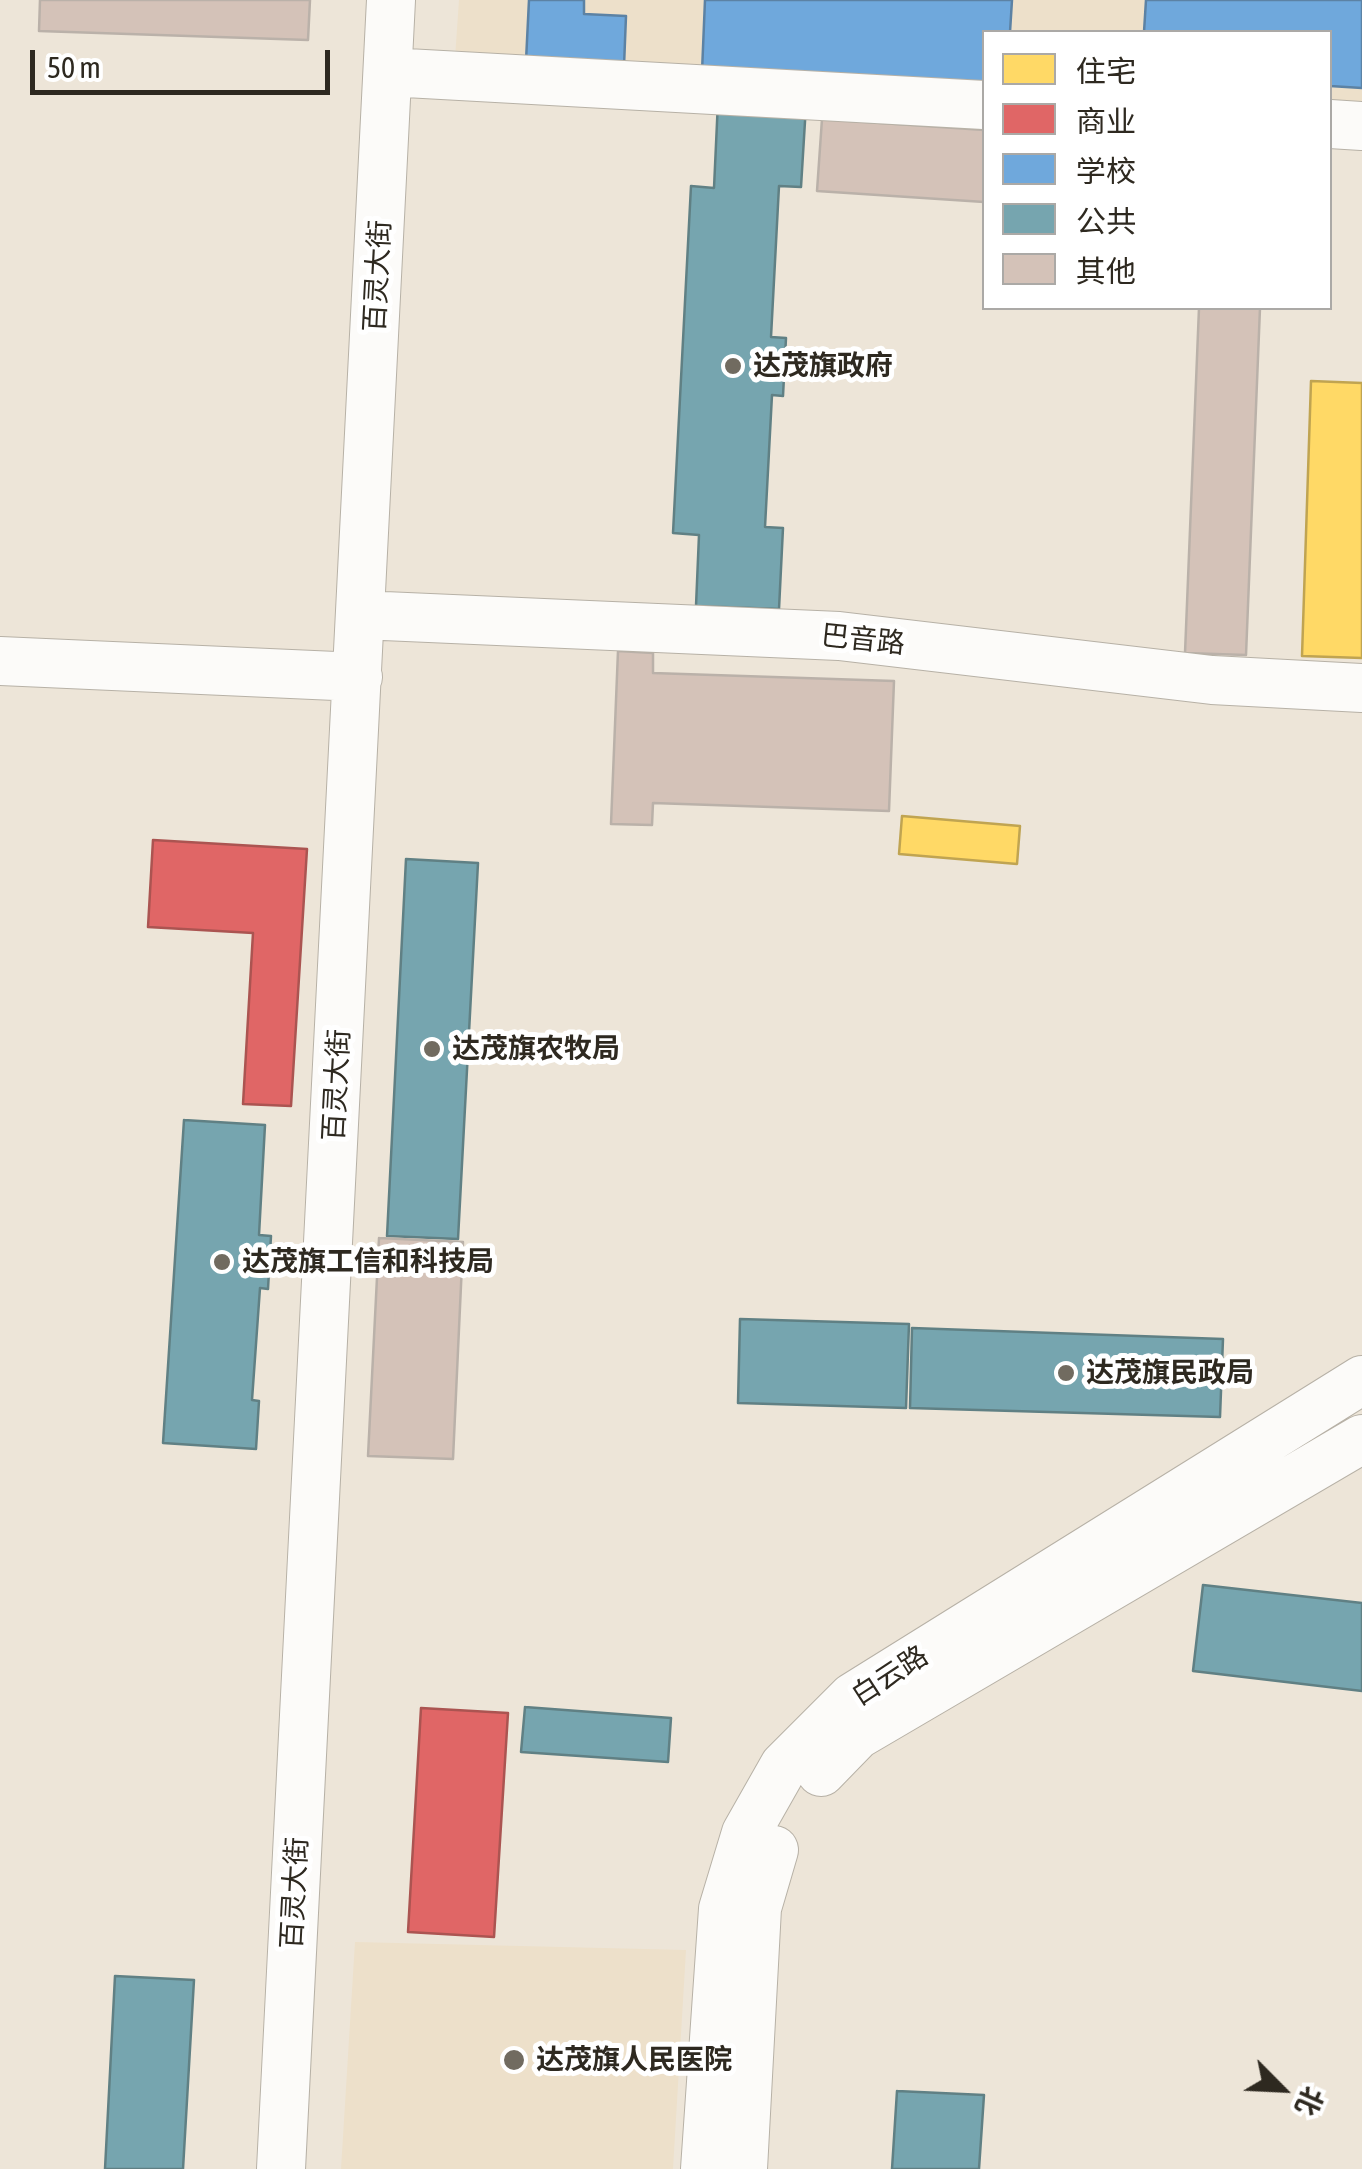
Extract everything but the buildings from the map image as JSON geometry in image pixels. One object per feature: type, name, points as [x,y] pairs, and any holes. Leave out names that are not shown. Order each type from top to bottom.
[{"type":"street","name":"百灵大街","points":[[280,2169],[391,0]]},
{"type":"street","points":[[388,72],[982,105]]},
{"type":"street","points":[[1332,124],[1362,126]]},
{"type":"street","name":"巴音路","points":[[362,615],[838,636],[1212,680],[1362,688]]},
{"type":"street","points":[[0,660],[358,677]]},
{"type":"street","name":"白云路","points":[[705,2169],[723,1909],[746,1833],[784,1766],[852,1697],[1362,1380]]},
{"type":"street","name":"白云路","points":[[742,2169],[757,1908],[778,1839],[810,1784],[856,1735],[1362,1439]]},
{"type":"shaded area","points":[[459,0],[1362,0],[1362,102],[1332,100],[1332,30],[982,30],[982,83],[455,58]]},
{"type":"shaded area","name":"达茂旗人民医院","points":[[355,1942],[686,1950],[673,2169],[341,2169]]},
{"type":"place","name":"达茂旗政府","points":[[733,366]]},
{"type":"place","name":"达茂旗农牧局","points":[[432,1049]]},
{"type":"place","name":"达茂旗工信和科技局","points":[[222,1262]]},
{"type":"place","name":"达茂旗民政局","points":[[1066,1373]]},
{"type":"place","name":"达茂旗人民医院","points":[[514,2060]]}]
